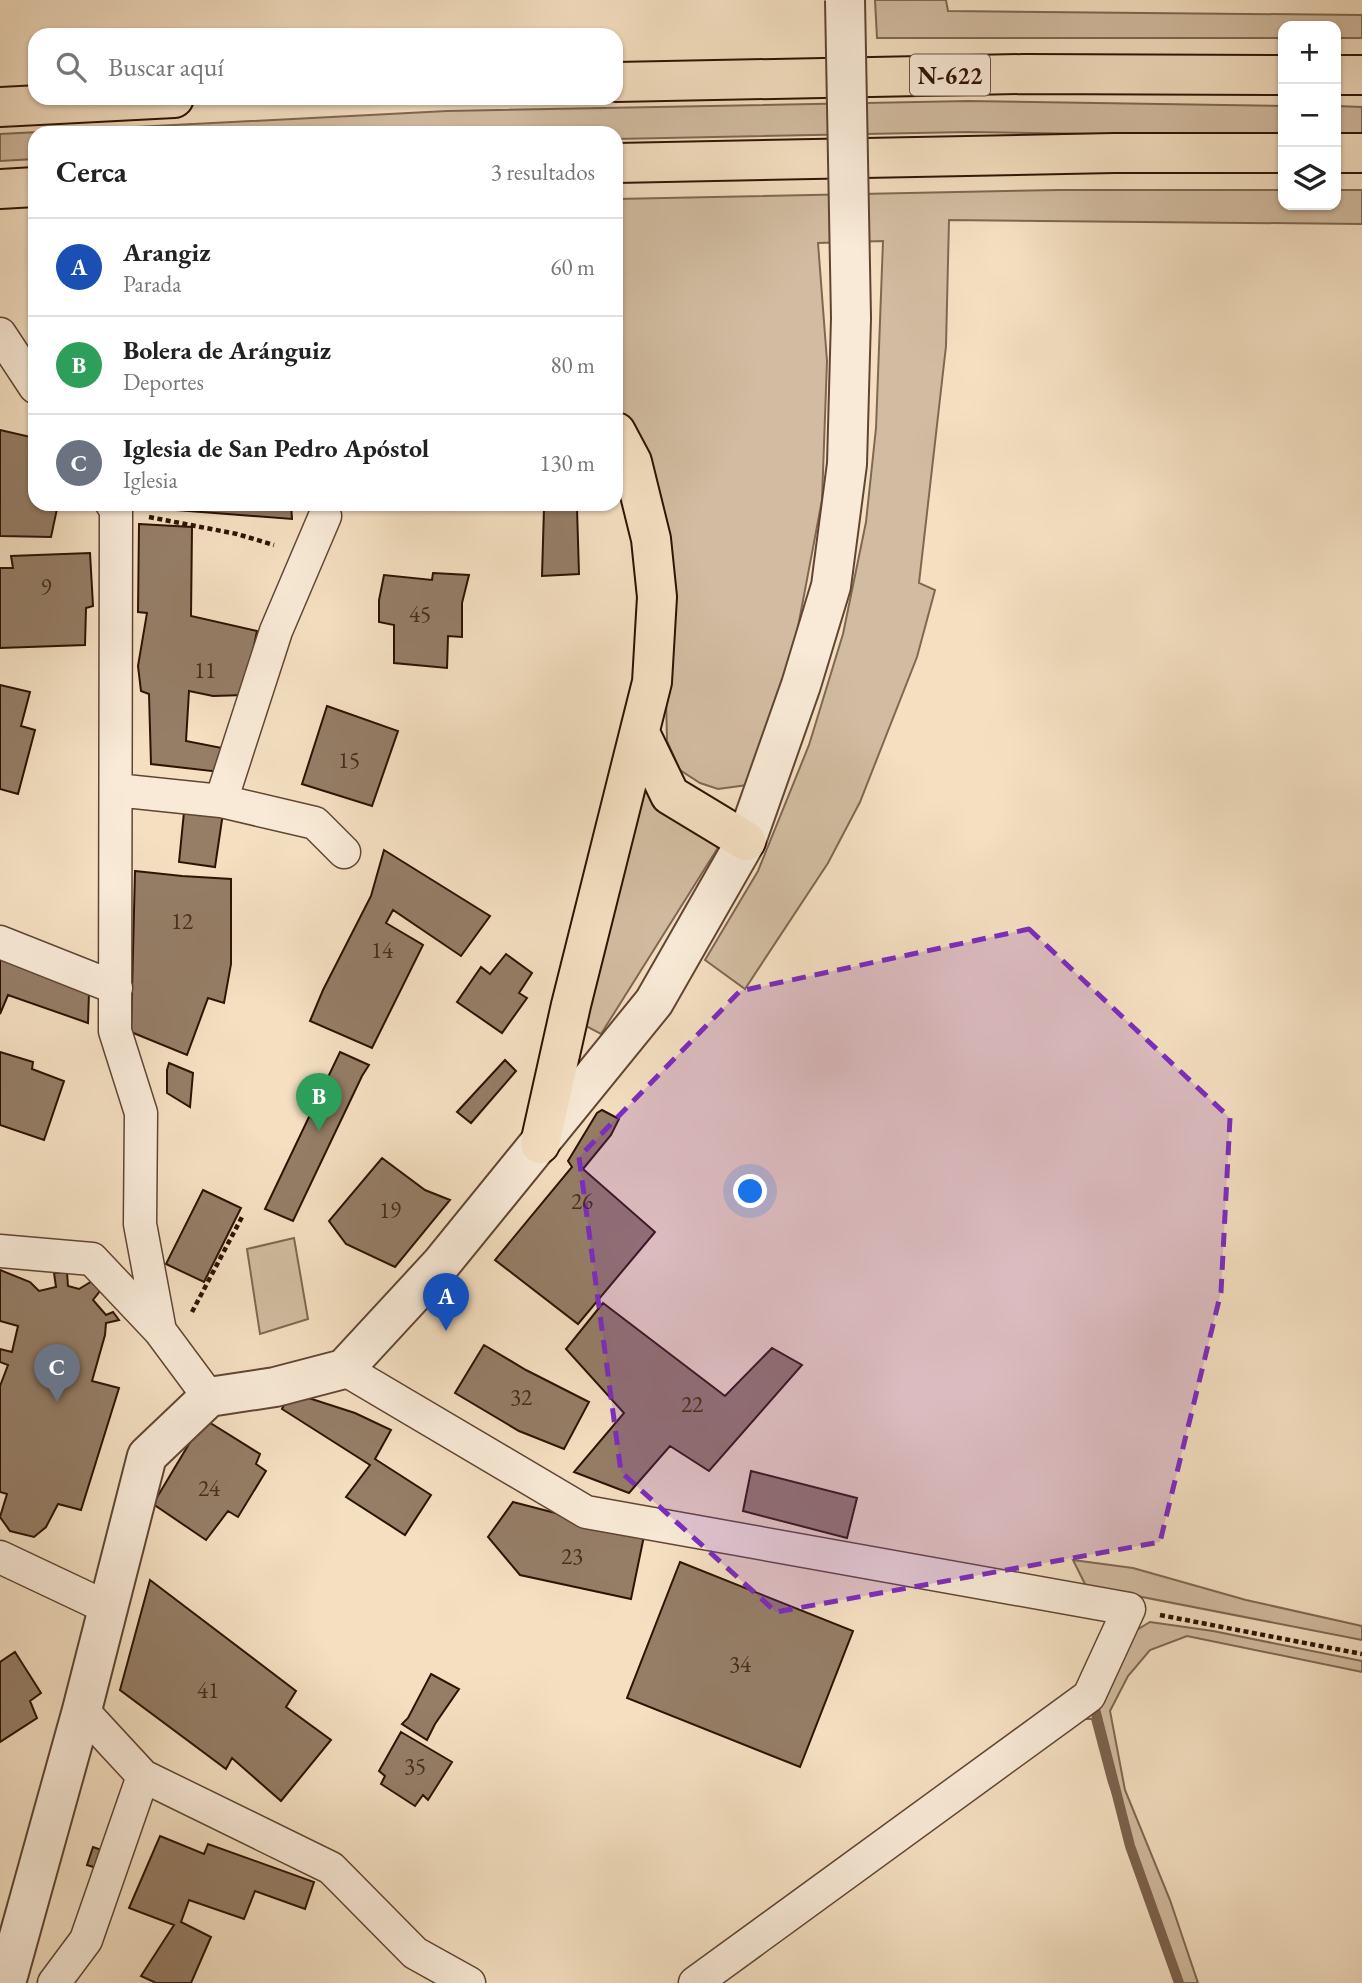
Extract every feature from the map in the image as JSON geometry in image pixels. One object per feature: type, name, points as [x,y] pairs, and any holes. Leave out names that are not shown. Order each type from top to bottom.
[{"type":"highway","name":"N-622","points":[[623,82],[1024,74],[1278,75]]},
{"type":"highway","points":[[1341,75],[1362,75]]},
{"type":"highway","points":[[0,107],[39,105]]},
{"type":"highway","points":[[623,163],[1114,153],[1278,153]]},
{"type":"highway","points":[[1341,153],[1362,153]]},
{"type":"highway","points":[[0,189],[28,187]]},
{"type":"highway","points":[[540,1144],[571,1005],[652,682],[657,597],[651,539],[632,462],[623,445]]},
{"type":"highway","points":[[640,733],[670,795],[746,841]]},
{"type":"street","points":[[6,1983],[82,1710],[147,1456],[209,1398],[275,1387],[344,1368],[441,1264],[654,1002],[746,841],[801,685],[831,586],[847,464],[851,318],[845,0]]},
{"type":"street","points":[[0,334],[28,376]]},
{"type":"street","points":[[114,511],[115,1031],[141,1113],[140,1224],[168,1342]]},
{"type":"street","points":[[221,802],[276,631],[325,516]]},
{"type":"street","points":[[116,790],[221,802],[315,823],[344,852]]},
{"type":"street","points":[[0,942],[116,988]]},
{"type":"street","points":[[0,1251],[92,1259],[168,1342],[209,1398]]},
{"type":"street","points":[[344,1368],[586,1512],[1129,1609],[1089,1696],[695,1983]]},
{"type":"street","points":[[0,1557],[108,1608]]},
{"type":"street","points":[[82,1710],[143,1776],[331,1868],[415,1953],[469,1983]]},
{"type":"street","points":[[54,1983],[86,1940],[143,1776]]},
{"type":"path","points":[[132,511],[237,534],[309,554]]},
{"type":"path","points":[[168,1342],[186,1324],[242,1217]]},
{"type":"path","points":[[1129,1609],[1362,1654]]},
{"type":"highlighted area","points":[[1029,929],[1230,1118],[1221,1292],[1160,1542],[776,1612],[621,1472],[579,1157],[740,991]]},
{"type":"shaded area","points":[[875,0],[946,0],[948,11],[1362,15],[1362,38],[1341,38],[1341,21],[1278,21],[1278,38],[877,38]]},
{"type":"shaded area","points":[[969,101],[1278,106],[1278,137],[968,132],[623,139],[623,126],[155,126],[447,111]]},
{"type":"shaded area","points":[[1341,106],[1362,107],[1362,138],[1341,137]]},
{"type":"shaded area","points":[[28,133],[28,159],[0,161],[0,134]]},
{"type":"shaded area","points":[[1059,190],[1278,190],[1278,210],[1341,210],[1341,190],[1362,190],[1362,224],[949,220],[946,346],[919,583],[935,590],[917,657],[860,802],[828,863],[745,989],[705,960],[758,871],[809,745],[843,634],[866,522],[876,428],[883,241],[818,243],[827,361],[822,500],[791,664],[747,785],[718,789],[700,783],[680,770],[667,741],[666,695],[628,429],[623,421],[623,199]]},
{"type":"shaded area","points":[[644,784],[719,846],[601,1034],[584,1025]]},
{"type":"shaded area","points":[[294,1238],[308,1319],[260,1334],[247,1249]]},
{"type":"shaded area","points":[[1073,1560],[1133,1568],[1246,1600],[1362,1626],[1362,1640],[1086,1586]]},
{"type":"shaded area","points":[[1150,1622],[1213,1631],[1362,1661],[1362,1672],[1187,1636],[1150,1650],[1128,1676],[1110,1711],[1125,1790],[1170,1900],[1198,1983],[1181,1983],[1109,1783],[1092,1719],[1073,1719],[1130,1634]]},
{"type":"building","points":[[0,430],[28,436],[28,511],[57,511],[51,537],[0,536]]},
{"type":"building","points":[[190,511],[291,511],[292,519]]},
{"type":"building","points":[[544,511],[577,511],[579,574],[542,576]]},
{"type":"building","points":[[139,524],[192,527],[191,616],[257,631],[244,695],[213,696],[189,691],[186,741],[222,748],[220,772],[151,764],[149,694],[141,691],[138,666],[147,613],[138,612]]},
{"type":"building","points":[[90,553],[93,606],[86,608],[85,645],[0,648],[0,568],[13,568],[11,556]]},
{"type":"building","points":[[433,573],[469,575],[462,603],[462,637],[448,636],[447,668],[394,663],[394,625],[379,622],[379,600],[384,575],[432,580]]},
{"type":"building","points":[[0,685],[30,692],[21,726],[35,730],[18,794],[0,789]]},
{"type":"building","points":[[327,706],[398,731],[372,806],[302,784]]},
{"type":"building","points":[[184,812],[223,813],[215,867],[179,862]]},
{"type":"building","points":[[384,850],[490,916],[461,956],[393,910],[386,923],[423,945],[372,1048],[310,1021],[371,896]]},
{"type":"building","points":[[135,871],[231,879],[231,964],[224,1003],[208,998],[187,1055],[131,1032]]},
{"type":"building","points":[[506,954],[532,973],[519,993],[527,998],[502,1033],[457,1002],[481,967],[490,974]]},
{"type":"building","points":[[0,959],[89,992],[88,1023],[8,995],[0,1014]]},
{"type":"building","points":[[0,1052],[33,1062],[32,1069],[64,1081],[44,1140],[0,1125]]},
{"type":"building","points":[[340,1052],[369,1065],[293,1221],[265,1209]]},
{"type":"building","points":[[505,1060],[516,1071],[471,1123],[457,1112]]},
{"type":"building","points":[[169,1063],[193,1073],[190,1107],[167,1093]]},
{"type":"building","points":[[602,1110],[619,1119],[611,1135],[583,1169],[655,1232],[578,1324],[495,1260],[572,1167],[568,1161],[597,1113]]},
{"type":"building","points":[[382,1158],[425,1190],[450,1200],[395,1267],[346,1244],[329,1221]]},
{"type":"building","points":[[203,1190],[241,1208],[204,1282],[166,1264]]},
{"type":"building","points":[[0,1270],[30,1282],[39,1291],[56,1287],[54,1273],[67,1272],[68,1286],[79,1289],[94,1280],[104,1286],[93,1300],[106,1315],[113,1312],[119,1320],[106,1323],[92,1381],[119,1388],[81,1510],[58,1504],[46,1527],[34,1537],[10,1531],[0,1517],[7,1494],[0,1492],[0,1386],[8,1365],[0,1362],[0,1349],[12,1352],[18,1326],[0,1321]]},
{"type":"building","points":[[603,1303],[725,1396],[772,1348],[802,1365],[709,1471],[670,1446],[629,1493],[574,1472],[624,1413],[566,1349]]},
{"type":"building","points":[[484,1345],[589,1402],[564,1449],[519,1431],[455,1393]]},
{"type":"building","points":[[290,1392],[355,1413],[391,1430],[375,1459],[431,1495],[405,1535],[346,1497],[370,1465],[282,1409]]},
{"type":"building","points":[[204,1419],[260,1454],[256,1464],[266,1471],[238,1517],[228,1511],[206,1540],[153,1504]]},
{"type":"building","points":[[751,1471],[857,1498],[847,1538],[743,1511]]},
{"type":"building","points":[[513,1502],[644,1536],[631,1599],[520,1575],[488,1537]]},
{"type":"building","points":[[680,1562],[853,1631],[800,1767],[627,1698]]},
{"type":"building","points":[[150,1580],[296,1691],[286,1707],[331,1740],[281,1801],[232,1758],[226,1769],[120,1690]]},
{"type":"building","points":[[15,1652],[41,1693],[30,1701],[37,1718],[0,1742],[0,1662]]},
{"type":"building","points":[[431,1674],[459,1689],[427,1740],[402,1724],[408,1718]]},
{"type":"building","points":[[401,1732],[452,1762],[428,1800],[423,1795],[415,1806],[381,1784],[385,1776],[379,1771]]},
{"type":"building","points":[[160,1836],[204,1854],[208,1844],[314,1882],[305,1909],[255,1891],[244,1919],[189,1900],[181,1922],[211,1937],[191,1983],[156,1983],[141,1976],[174,1925],[129,1908]]},
{"type":"building","points":[[93,1847],[107,1852],[100,1869],[87,1865]]},
{"type":"waterway","points":[[1094,1705],[1130,1846],[1179,1983]]},
{"type":"place","name":"Bolera de Aránguiz","points":[[319,1131]]},
{"type":"place","name":"Arangiz","points":[[446,1331]]},
{"type":"place","name":"Iglesia de San Pedro Apóstol","points":[[57,1402]]}]
